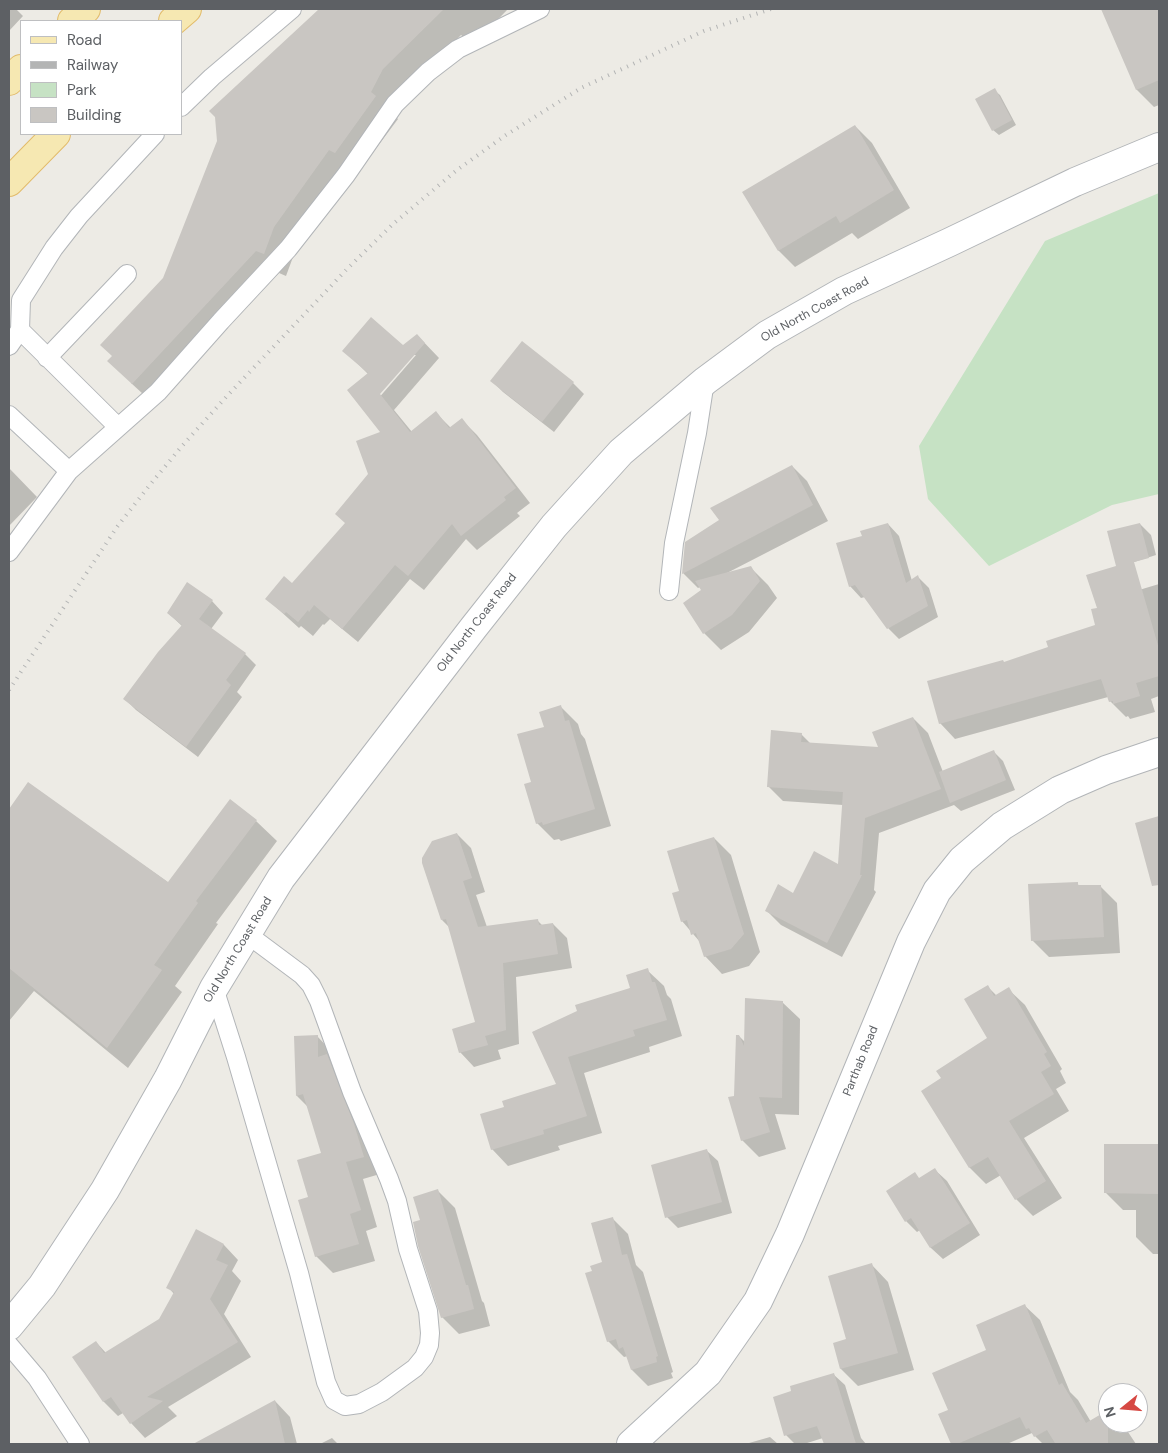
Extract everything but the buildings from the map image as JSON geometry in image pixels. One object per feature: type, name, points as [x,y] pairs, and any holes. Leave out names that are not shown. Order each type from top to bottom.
[{"type":"main road","points":[[73,20],[86,9]]},
{"type":"main road","points":[[175,20],[187,9]]},
{"type":"main road","points":[[9,81],[20,69]]},
{"type":"main road","points":[[9,182],[55,135]]},
{"type":"street","name":"Old North Coast Road","points":[[9,1326],[42,1286],[105,1190],[168,1079],[214,988],[281,878],[554,526],[621,452],[705,381],[767,335],[844,291],[1075,182],[1159,147]]},
{"type":"street","name":"Parthab Road","points":[[631,1444],[708,1374],[758,1301],[790,1234],[911,942],[938,891],[962,860],[1002,826],[1060,790],[1106,770],[1159,752]]},
{"type":"lane","points":[[182,106],[212,77],[292,9]]},
{"type":"lane","points":[[9,552],[69,471],[158,392],[288,249],[346,175],[394,104],[428,72],[458,49],[540,9]]},
{"type":"lane","points":[[9,346],[20,330],[21,300],[54,248],[79,216],[154,135]]},
{"type":"lane","points":[[48,358],[127,274]]},
{"type":"lane","points":[[20,330],[118,428]]},
{"type":"lane","points":[[669,591],[674,544],[697,433],[705,381]]},
{"type":"lane","points":[[9,414],[69,471]]},
{"type":"lane","points":[[214,988],[236,1056],[299,1274],[326,1382],[334,1400],[345,1406],[359,1404],[382,1392],[415,1368],[424,1357],[429,1345],[428,1311],[408,1249],[397,1201],[352,1092],[319,1001],[311,985],[302,975],[247,934]]},
{"type":"lane","points":[[9,1345],[37,1378],[80,1444]]},
{"type":"green space","points":[[1159,193],[1159,494],[1112,505],[989,566],[928,499],[919,446],[1045,241]]},
{"type":"railway","points":[[9,690],[117,527],[149,486],[227,396],[347,269],[393,224],[457,170],[506,135],[581,88],[704,31],[771,9]]}]
